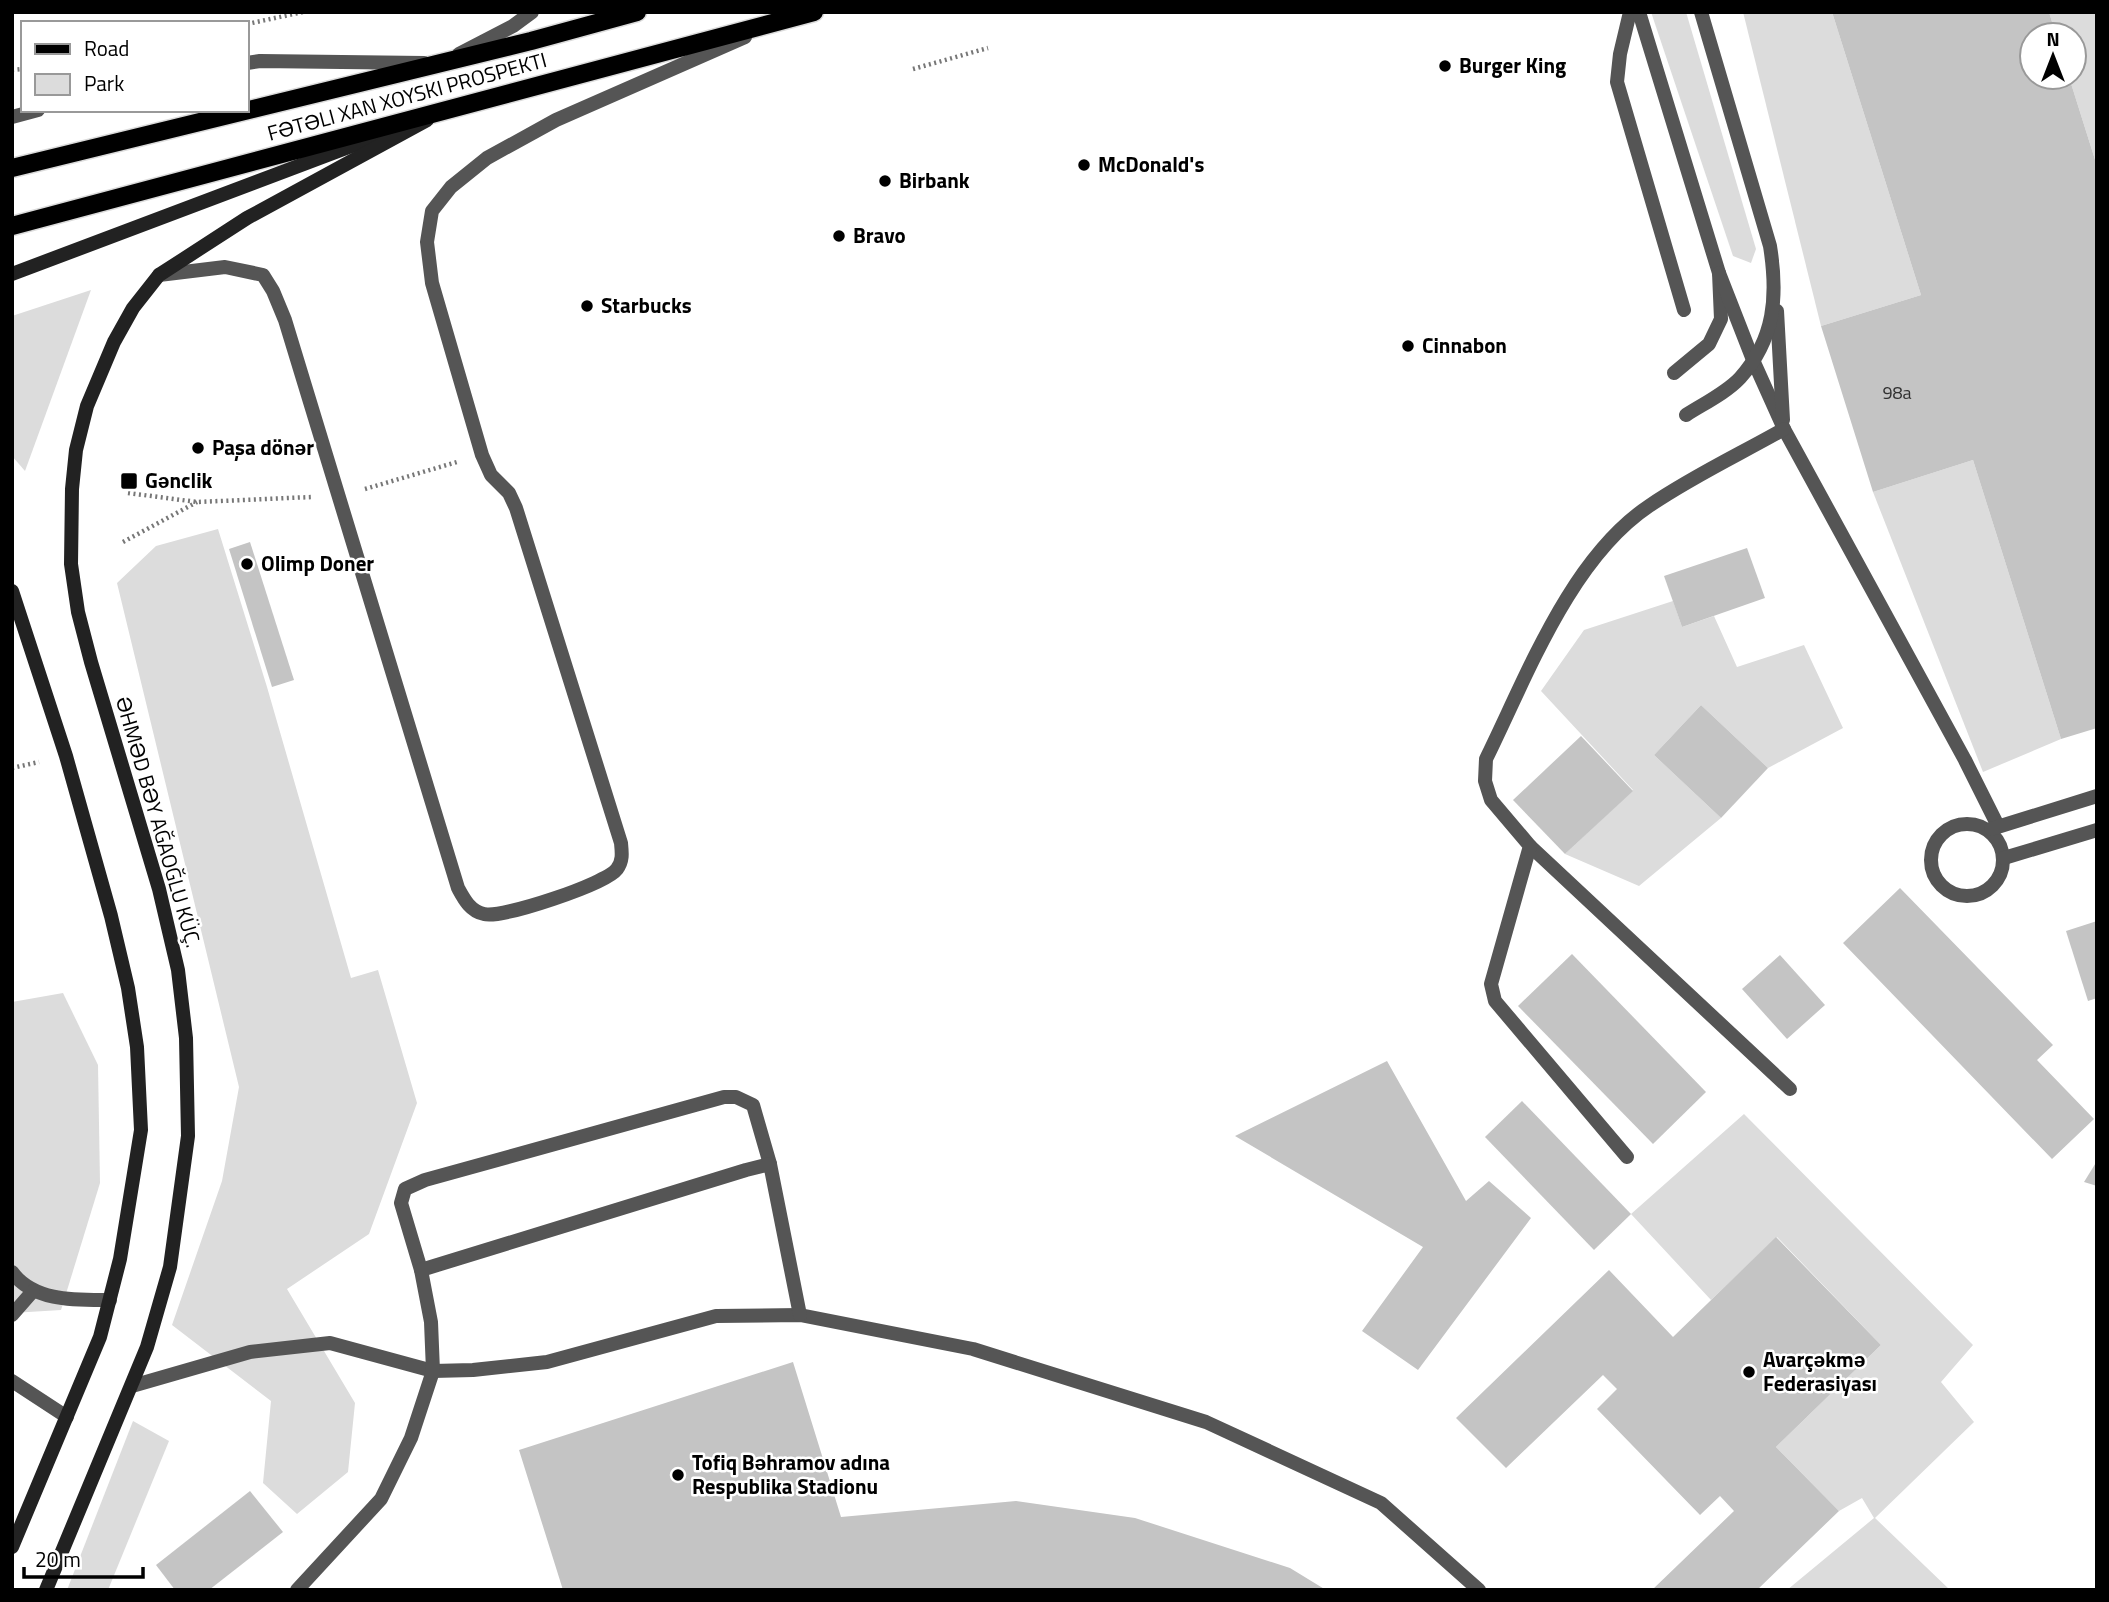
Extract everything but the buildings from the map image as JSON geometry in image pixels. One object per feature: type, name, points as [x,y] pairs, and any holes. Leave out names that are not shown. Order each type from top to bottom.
[{"type":"main road","name":"FƏTƏLI XAN XOYSKI PROSPEKTI","points":[[248,111],[637,12]]},
{"type":"main road","name":"FƏTƏLI XAN XOYSKI PROSPEKTI","points":[[12,226],[814,12]]},
{"type":"main road","name":"FƏTƏLI XAN XOYSKI PROSPEKTI","points":[[12,168],[242,112]]},
{"type":"street","points":[[12,274],[447,110]]},
{"type":"street","name":"ƏHMƏD BƏY AĞAOĞLU KÜÇ.","points":[[46,1590],[147,1347],[170,1267],[188,1136],[186,1038],[178,970],[159,889],[91,662],[78,612],[71,564],[70,523],[76,450],[87,406],[114,342],[133,307],[159,275],[247,218],[447,110]]},
{"type":"street","points":[[12,591],[66,756],[111,916],[128,988],[137,1047],[141,1129],[121,1259],[100,1338],[12,1548]]},
{"type":"lane","points":[[248,63],[443,63],[513,26],[532,12]]},
{"type":"lane","points":[[1630,12],[1620,54],[1617,82],[1684,310]]},
{"type":"lane","points":[[1640,12],[1719,273],[1753,360],[1784,429],[1965,760],[1993,828],[1999,843],[2004,858],[2001,874],[1996,881],[1977,895],[1960,896],[1945,889],[1935,877],[1930,862],[1933,845],[1943,832],[1957,825],[1973,824],[1993,828],[2097,796]]},
{"type":"lane","points":[[1701,12],[1770,246],[1775,280],[1784,429]]},
{"type":"lane","points":[[159,275],[225,267],[263,275],[274,291],[458,888],[469,906],[485,915],[509,911],[587,887],[616,870],[622,858],[621,843],[516,508],[509,493],[491,475],[475,431],[432,283],[427,242],[432,211],[451,187],[487,158],[556,120],[780,21]]},
{"type":"lane","points":[[12,117],[31,112]]},
{"type":"lane","points":[[1674,373],[1709,344],[1721,319],[1719,273]]},
{"type":"lane","points":[[1686,415],[1739,380],[1761,350],[1772,316],[1775,280]]},
{"type":"lane","points":[[1784,429],[1648,506],[1611,539],[1567,596],[1486,759],[1485,781],[1491,800],[1530,846],[1790,1089]]},
{"type":"lane","points":[[2004,858],[2097,830]]},
{"type":"lane","points":[[1530,846],[1490,984],[1494,1000],[1627,1157]]},
{"type":"lane","points":[[297,1590],[381,1499],[411,1438],[433,1371],[431,1322],[421,1270],[401,1203],[405,1189],[425,1180],[724,1097],[736,1097],[753,1104],[769,1164],[800,1315]]},
{"type":"lane","points":[[421,1270],[769,1164]]},
{"type":"lane","points":[[12,1272],[33,1291],[72,1300],[110,1300]]},
{"type":"lane","points":[[12,1315],[33,1291]]},
{"type":"lane","points":[[132,1386],[250,1352],[330,1343],[433,1371],[473,1370],[547,1362],[716,1316],[800,1315],[973,1349],[1206,1422],[1381,1503],[1479,1590]]},
{"type":"lane","points":[[12,1381],[67,1417]]},
{"type":"path","points":[[248,24],[303,12]]},
{"type":"path","points":[[913,69],[988,48]]},
{"type":"path","points":[[128,493],[197,502],[338,496]]},
{"type":"path","points":[[122,542],[197,502]]},
{"type":"green space","points":[[1651,12],[1686,12],[1756,249],[1751,263],[1733,256]]},
{"type":"green space","points":[[1743,12],[1832,12],[1921,295],[1821,326]]},
{"type":"green space","points":[[2049,12],[2097,12],[2097,166],[2073,91],[2088,91],[2088,21],[2052,21]]},
{"type":"green space","points":[[91,290],[25,471],[12,456],[12,316]]},
{"type":"green space","points":[[1973,460],[2061,739],[1983,772],[1873,492]]},
{"type":"green space","points":[[218,529],[267,687],[351,978],[378,970],[417,1103],[369,1234],[287,1289],[355,1403],[348,1472],[297,1514],[263,1483],[271,1401],[172,1325],[222,1181],[239,1087],[117,583],[156,546]]},
{"type":"green space","points":[[1673,601],[1682,627],[1714,616],[1737,667],[1804,645],[1843,728],[1768,768],[1701,705],[1654,755],[1721,818],[1639,886],[1565,854],[1633,790],[1541,691],[1584,630]]},
{"type":"green space","points":[[63,993],[98,1065],[100,1183],[61,1310],[12,1313],[12,1002]]},
{"type":"green space","points":[[1744,1114],[1973,1345],[1941,1382],[1974,1422],[1875,1518],[1950,1590],[1787,1590],[1874,1518],[1862,1498],[1839,1511],[1776,1447],[1881,1345],[1777,1237],[1711,1300],[1631,1214]]},
{"type":"green space","points":[[133,1421],[169,1441],[108,1590],[67,1590]]},
{"type":"place","name":"Burger King","points":[[1445,66]]},
{"type":"place","name":"McDonald's","points":[[1084,165]]},
{"type":"place","name":"Birbank","points":[[885,181]]},
{"type":"place","name":"Bravo","points":[[839,236]]},
{"type":"place","name":"Starbucks","points":[[587,306]]},
{"type":"place","name":"Cinnabon","points":[[1408,346]]},
{"type":"place","name":"Paşa dönər","points":[[198,448]]},
{"type":"place","name":"Gənclik","points":[[129,481]]},
{"type":"place","name":"Olimp Doner","points":[[247,564]]},
{"type":"place","name":"Avarçəkmə Federasiyası","points":[[1749,1372]]},
{"type":"place","name":"Tofiq Bəhramov adına Respublika Stadionu","points":[[678,1475]]}]
